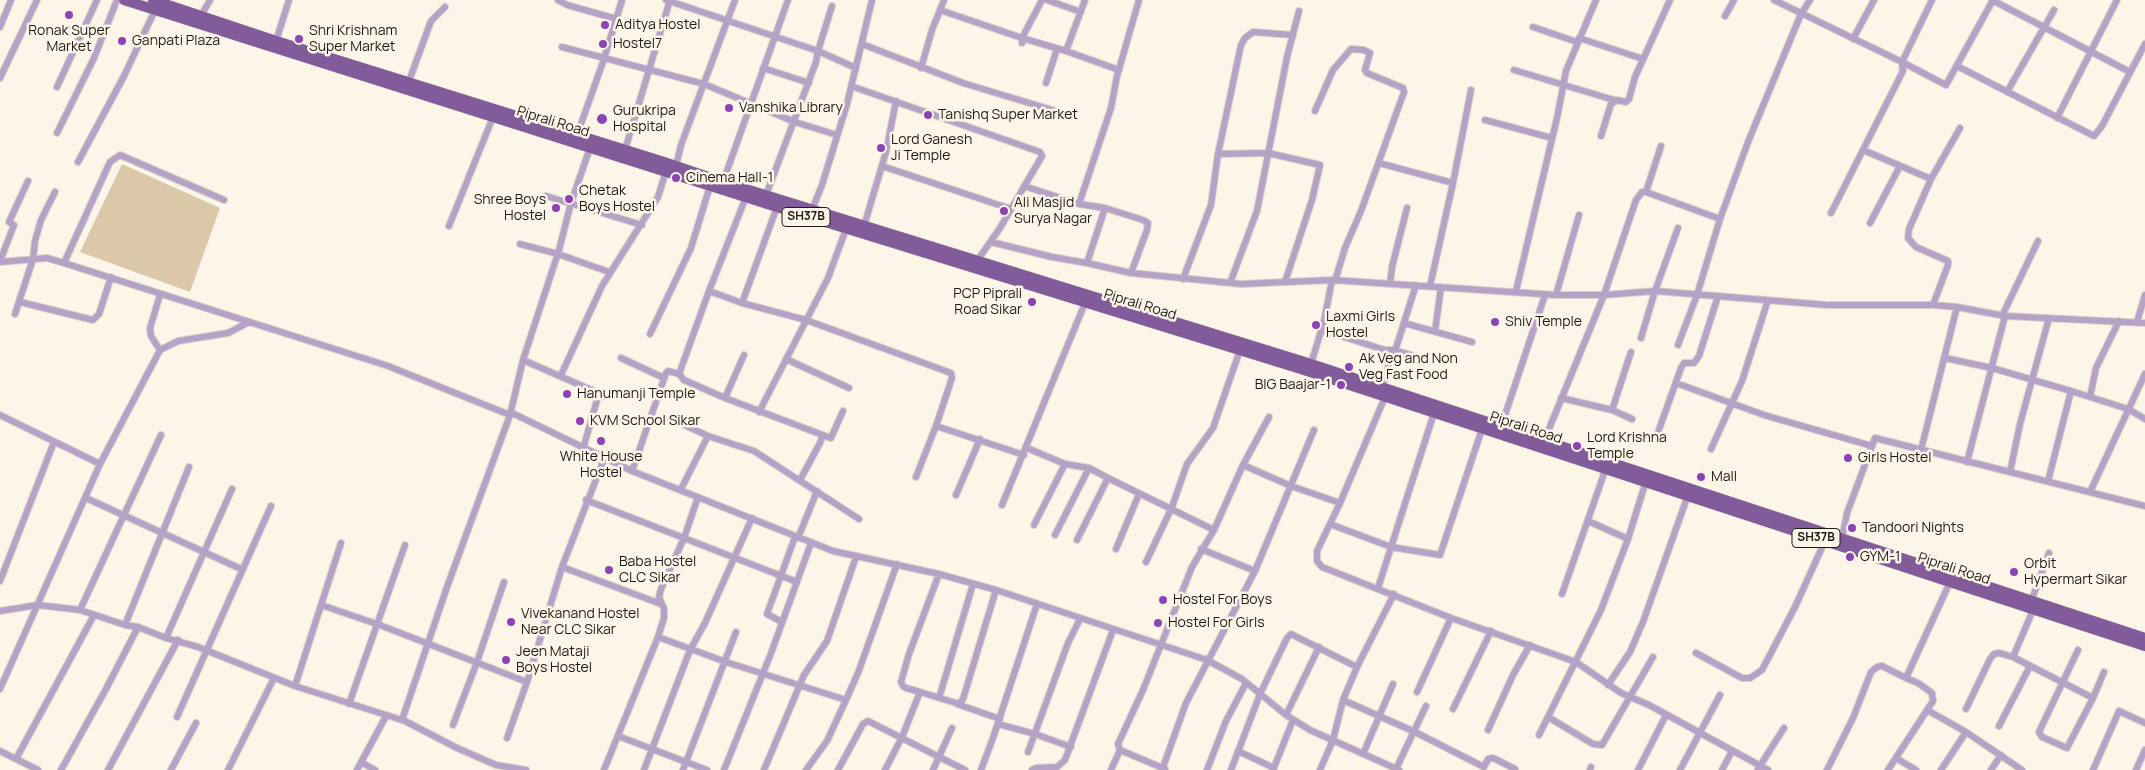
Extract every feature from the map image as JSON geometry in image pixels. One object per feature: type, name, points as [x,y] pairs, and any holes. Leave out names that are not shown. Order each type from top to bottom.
[{"type":"main road","name":"Piprali Road","points":[[124,0],[154,5],[493,117],[592,144],[777,208],[1383,393],[1434,413],[1950,582],[2032,604],[2145,646]]},
{"type":"main road","points":[[154,5],[201,16],[577,135],[592,144],[625,150],[812,210],[1311,364],[1383,393],[1501,426],[1842,538],[2032,604],[2145,638]]},
{"type":"street","points":[[0,27],[11,0]]},
{"type":"street","points":[[0,78],[38,0]]},
{"type":"street","points":[[57,86],[98,0]]},
{"type":"street","points":[[58,134],[94,58],[117,0]]},
{"type":"street","points":[[201,16],[210,0]]},
{"type":"street","points":[[276,41],[289,0]]},
{"type":"street","points":[[558,0],[567,5],[617,19]]},
{"type":"street","points":[[577,135],[604,59],[622,0]]},
{"type":"street","points":[[625,150],[669,0],[818,51],[856,68]]},
{"type":"street","points":[[676,166],[681,145],[735,0]]},
{"type":"street","points":[[723,182],[788,0]]},
{"type":"street","points":[[812,210],[822,185],[851,86],[872,0]]},
{"type":"street","points":[[921,68],[944,0]]},
{"type":"street","points":[[1022,41],[1042,0]]},
{"type":"street","points":[[1047,0],[1081,12]]},
{"type":"street","points":[[1066,51],[1086,0]]},
{"type":"street","points":[[1079,204],[1111,108],[1119,70],[1139,0]]},
{"type":"street","points":[[1516,291],[1566,71],[1596,0]]},
{"type":"street","points":[[1514,70],[1626,102],[1629,100],[1635,77],[1670,0]]},
{"type":"street","points":[[1725,16],[1734,0]]},
{"type":"street","points":[[1774,0],[1946,85],[1992,0],[2130,72]]},
{"type":"street","points":[[1678,345],[1748,142],[1802,14],[1810,0]]},
{"type":"street","points":[[1853,39],[1874,0]]},
{"type":"street","points":[[1831,213],[1903,71],[1902,62],[1932,0]]},
{"type":"street","points":[[2057,118],[2117,0]]},
{"type":"street","points":[[78,162],[124,76],[154,5]]},
{"type":"street","points":[[766,195],[809,83],[832,6]]},
{"type":"street","points":[[409,81],[431,21],[445,7]]},
{"type":"street","points":[[940,10],[1022,41],[1066,51],[1119,70]]},
{"type":"street","points":[[2007,92],[2043,26],[2054,10]]},
{"type":"street","points":[[1230,283],[1257,211],[1299,11]]},
{"type":"street","points":[[1533,26],[1644,59]]},
{"type":"street","points":[[1183,279],[1211,205],[1218,154],[1238,55],[1245,38],[1253,32],[1262,31],[1293,34]]},
{"type":"street","points":[[862,44],[962,83],[1058,112]]},
{"type":"street","points":[[1957,66],[2094,136],[2102,126],[2145,44]]},
{"type":"street","points":[[562,47],[704,84],[750,105],[837,135]]},
{"type":"street","points":[[1046,83],[1057,49]]},
{"type":"street","points":[[1311,364],[1345,248],[1379,163],[1404,88],[1368,73],[1365,70],[1370,53],[1364,50],[1351,49],[1333,70],[1315,111]]},
{"type":"street","points":[[763,68],[809,83]]},
{"type":"street","points":[[851,86],[1040,152],[1042,156],[1012,209],[977,261]]},
{"type":"street","points":[[1430,286],[1471,90]]},
{"type":"street","points":[[1602,136],[1614,100]]},
{"type":"street","points":[[864,226],[882,166],[896,101]]},
{"type":"street","points":[[449,226],[493,117]]},
{"type":"street","points":[[1485,120],[1552,138]]},
{"type":"street","points":[[1933,305],[1948,261],[1916,247],[1908,238],[1909,228],[1931,179],[1960,128]]},
{"type":"street","points":[[402,720],[510,414],[523,360],[558,254],[571,203],[592,144]]},
{"type":"street","points":[[1646,192],[1661,146]]},
{"type":"street","points":[[1863,150],[1931,179]]},
{"type":"street","points":[[1218,154],[1268,153],[1320,165],[1312,200],[1285,282]]},
{"type":"street","points":[[64,263],[110,162],[120,155],[224,200]]},
{"type":"street","points":[[1379,163],[1452,183]]},
{"type":"street","points":[[882,166],[1012,209]]},
{"type":"street","points":[[1870,223],[1900,166]]},
{"type":"street","points":[[561,375],[589,311],[609,272],[642,225],[658,197],[666,171]]},
{"type":"street","points":[[28,181],[9,222],[14,225],[0,262],[47,258],[388,366],[510,414],[604,459],[811,543],[856,557],[897,564],[996,590],[1160,646],[1207,660],[1230,671],[1293,720],[1398,770],[1426,706]]},
{"type":"street","points":[[650,334],[691,248],[710,186]]},
{"type":"street","points":[[1024,186],[1079,204],[1105,208],[1148,223],[1131,273]]},
{"type":"street","points":[[15,314],[33,258],[35,241],[55,192]]},
{"type":"street","points":[[1544,441],[1604,295],[1636,200],[1642,192],[1720,219]]},
{"type":"street","points":[[546,196],[642,225]]},
{"type":"street","points":[[679,374],[746,197]]},
{"type":"street","points":[[742,303],[777,208]]},
{"type":"street","points":[[1087,263],[1105,208]]},
{"type":"street","points":[[1390,284],[1392,267],[1407,208]]},
{"type":"street","points":[[1556,295],[1579,215]]},
{"type":"street","points":[[1641,338],[1655,291],[1678,228]]},
{"type":"street","points":[[759,412],[828,278],[846,229]]},
{"type":"street","points":[[1967,462],[2004,316],[2038,241]]},
{"type":"street","points":[[991,242],[1131,273],[1230,283],[1334,281],[1516,291],[1545,295],[1604,295],[1655,291],[1827,305],[1933,305],[1957,307],[2004,316],[2145,322]]},
{"type":"street","points":[[520,244],[558,254],[609,272]]},
{"type":"street","points":[[20,302],[93,320],[99,314],[111,277]]},
{"type":"street","points":[[1416,286],[1396,348],[1393,350],[1383,393],[1340,503],[1317,552],[1317,561],[1322,567],[1452,618],[1576,662],[1608,685],[1732,751],[1759,768],[1768,770]]},
{"type":"street","points":[[1435,331],[1441,287]]},
{"type":"street","points":[[709,291],[742,303],[806,320],[948,371],[952,378],[936,426],[916,476]]},
{"type":"street","points":[[160,294],[150,328],[151,336],[160,350]]},
{"type":"street","points":[[1501,426],[1545,295]]},
{"type":"street","points":[[2137,322],[2145,295]]},
{"type":"street","points":[[1656,438],[1684,363],[1694,363],[1699,356],[1718,296]]},
{"type":"street","points":[[1711,449],[1742,381],[1768,300]]},
{"type":"street","points":[[1002,505],[1085,303]]},
{"type":"street","points":[[1922,450],[1957,307]]},
{"type":"street","points":[[2010,472],[2020,424],[2034,380],[2049,318]]},
{"type":"street","points":[[2090,397],[2096,368],[2119,321]]},
{"type":"street","points":[[0,689],[100,464],[153,360],[160,350],[178,341],[228,333],[249,322]]},
{"type":"street","points":[[1404,323],[1472,342]]},
{"type":"street","points":[[1322,330],[1385,350],[1393,350],[1432,361]]},
{"type":"street","points":[[1146,562],[1172,507],[1187,464],[1214,428],[1240,350]]},
{"type":"street","points":[[1612,410],[1631,352]]},
{"type":"street","points":[[725,398],[744,355]]},
{"type":"street","points":[[621,358],[664,378]]},
{"type":"street","points":[[1945,358],[1992,368],[2071,391],[2128,409],[2145,419]]},
{"type":"street","points":[[786,359],[849,388]]},
{"type":"street","points":[[523,360],[592,389],[598,394],[583,449]]},
{"type":"street","points":[[632,471],[667,372],[679,374],[684,380],[725,398],[830,438],[843,411]]},
{"type":"street","points":[[2090,492],[2145,374]]},
{"type":"street","points":[[1676,383],[1732,404],[1872,446]]},
{"type":"street","points":[[2048,481],[2071,391]]},
{"type":"street","points":[[1562,398],[1612,410],[1632,419]]},
{"type":"street","points":[[1378,588],[1434,413]]},
{"type":"street","points":[[0,415],[100,464]]},
{"type":"street","points":[[1111,770],[1120,750],[1118,744],[1192,567],[1214,530],[1244,464],[1269,418]]},
{"type":"street","points":[[651,420],[678,422],[708,436],[754,451],[859,519]]},
{"type":"street","points":[[936,426],[1066,464],[1089,468],[1139,494],[1172,507],[1214,530]]},
{"type":"street","points":[[1330,524],[1391,547],[1440,555],[1482,429]]},
{"type":"street","points":[[1120,750],[1164,769],[1186,703],[1255,571],[1314,430]]},
{"type":"street","points":[[800,480],[820,443],[822,437],[820,434]]},
{"type":"street","points":[[80,610],[161,435]]},
{"type":"street","points":[[681,490],[708,436]]},
{"type":"street","points":[[1842,538],[1847,513],[1875,438],[2145,506]]},
{"type":"street","points":[[956,496],[980,439]]},
{"type":"street","points":[[1,578],[54,442]]},
{"type":"street","points":[[508,738],[562,567],[586,500],[604,459]]},
{"type":"street","points":[[1034,525],[1066,464]]},
{"type":"street","points":[[1244,464],[1291,486],[1340,503]]},
{"type":"street","points":[[125,625],[189,467]]},
{"type":"street","points":[[1055,535],[1089,468]]},
{"type":"street","points":[[1562,594],[1606,468]]},
{"type":"street","points":[[1077,540],[1108,478]]},
{"type":"street","points":[[1539,735],[1601,610],[1628,539],[1646,481]]},
{"type":"street","points":[[166,638],[232,489]]},
{"type":"street","points":[[782,622],[767,614],[796,537],[816,491]]},
{"type":"street","points":[[1116,549],[1139,494]]},
{"type":"street","points":[[1608,685],[1630,652],[1643,622],[1688,495]]},
{"type":"street","points":[[86,498],[241,569]]},
{"type":"street","points":[[660,604],[661,589],[684,538],[698,498]]},
{"type":"street","points":[[586,500],[797,582]]},
{"type":"street","points":[[176,717],[208,652],[241,569],[271,506]]},
{"type":"street","points":[[644,770],[690,650],[705,623],[752,518]]},
{"type":"street","points":[[1588,521],[1628,539]]},
{"type":"street","points":[[1696,653],[1742,678],[1750,678],[1762,670],[1795,607],[1825,541]]},
{"type":"street","points":[[295,686],[341,543]]},
{"type":"street","points":[[724,770],[811,543]]},
{"type":"street","points":[[349,704],[405,545]]},
{"type":"street","points":[[1201,549],[1255,571]]},
{"type":"street","points":[[2013,657],[2049,553]]},
{"type":"street","points":[[764,770],[799,685],[827,641],[856,557]]},
{"type":"street","points":[[806,770],[827,741],[858,673],[897,564]]},
{"type":"street","points":[[562,567],[660,604],[664,608],[664,618],[658,637],[604,770]]},
{"type":"street","points":[[939,574],[909,654],[902,682],[906,688],[956,703],[1070,747]]},
{"type":"street","points":[[453,725],[504,582]]},
{"type":"street","points":[[1906,678],[1950,582]]},
{"type":"street","points":[[939,698],[973,584]]},
{"type":"street","points":[[956,703],[960,703],[963,699],[969,683],[996,590]]},
{"type":"street","points":[[1320,770],[1333,740],[1343,700],[1357,667],[1394,594]]},
{"type":"street","points":[[981,770],[1037,604]]},
{"type":"street","points":[[0,611],[38,605],[80,610],[125,625],[138,627],[166,638],[178,640],[295,686],[402,720],[495,768],[526,770]]},
{"type":"street","points":[[321,605],[428,643],[527,682]]},
{"type":"street","points":[[16,759],[94,615]]},
{"type":"street","points":[[1028,752],[1080,618]]},
{"type":"street","points":[[1417,692],[1452,618]]},
{"type":"street","points":[[61,770],[138,627]]},
{"type":"street","points":[[1032,770],[1062,765],[1114,630]]},
{"type":"street","points":[[1453,709],[1491,631]]},
{"type":"street","points":[[683,770],[736,632]]},
{"type":"street","points":[[1231,770],[1260,694],[1286,638],[1291,634],[1357,667]]},
{"type":"street","points":[[658,637],[690,650],[846,700]]},
{"type":"street","points":[[108,770],[178,640]]},
{"type":"street","points":[[1488,730],[1513,675],[1530,646]]},
{"type":"street","points":[[1286,715],[1319,647]]},
{"type":"street","points":[[2078,650],[2039,732],[2042,737],[2067,748],[2104,672]]},
{"type":"street","points":[[1966,709],[1994,654],[1999,653],[2013,657],[2093,698]]},
{"type":"street","points":[[1548,717],[1593,744],[1602,745],[1653,657]]},
{"type":"street","points":[[1827,770],[1853,718],[1871,672],[1877,667],[1882,666],[1918,683],[1932,693],[1933,701],[1888,770]]},
{"type":"street","points":[[1999,726],[2030,666]]},
{"type":"street","points":[[228,770],[274,678]]},
{"type":"street","points":[[1207,770],[1226,721],[1246,683]]},
{"type":"street","points":[[1363,754],[1393,684]]},
{"type":"street","points":[[885,770],[902,737],[920,692]]},
{"type":"street","points":[[1680,770],[1720,695]]},
{"type":"street","points":[[1343,700],[1415,732],[1484,768],[1488,759],[1493,758],[1514,770]]},
{"type":"street","points":[[1927,710],[1966,732],[2022,770]]},
{"type":"street","points":[[2093,770],[2119,711],[2145,723]]},
{"type":"street","points":[[1638,770],[1666,715]]},
{"type":"street","points":[[357,770],[386,716]]},
{"type":"street","points":[[1238,751],[1274,769],[1293,720]]},
{"type":"street","points":[[838,770],[866,721],[902,737],[965,770]]},
{"type":"street","points":[[171,770],[196,723]]},
{"type":"street","points":[[933,770],[952,728]]},
{"type":"street","points":[[1759,768],[1784,728]]},
{"type":"street","points":[[1941,770],[1966,732]]},
{"type":"street","points":[[618,736],[707,770]]},
{"type":"street","points":[[2136,770],[2145,750]]},
{"type":"street","points":[[0,751],[38,770]]},
{"type":"street","points":[[1722,770],[1732,751]]},
{"type":"street","points":[[1991,770],[2001,755]]},
{"type":"street","points":[[1896,758],[1916,770]]},
{"type":"street","points":[[18,770],[23,762]]},
{"type":"street","points":[[361,762],[375,770]]},
{"type":"shaded area","points":[[122,164],[220,208],[190,292],[80,252]]},
{"type":"place","name":"Ronak Super Market","points":[[69,15]]},
{"type":"place","name":"Aditya Hostel","points":[[605,25]]},
{"type":"place","name":"Shri Krishnam Super Market","points":[[299,39]]},
{"type":"place","name":"Ganpati Plaza","points":[[122,41]]},
{"type":"place","name":"Hostel7","points":[[603,44]]},
{"type":"place","name":"Vanshika Library","points":[[729,108]]},
{"type":"place","name":"Tanishq Super Market","points":[[928,115]]},
{"type":"place","name":"Gurukripa Hospital","points":[[602,119]]},
{"type":"place","name":"Lord Ganesh Ji Temple","points":[[881,148]]},
{"type":"place","name":"Cinema Hall-1","points":[[676,178]]},
{"type":"place","name":"Chetak Boys Hostel","points":[[569,199]]},
{"type":"place","name":"Shree Boys Hostel","points":[[556,208]]},
{"type":"place","name":"Ali Masjid Surya Nagar","points":[[1004,211]]},
{"type":"place","name":"PCP Piprali Road Sikar","points":[[1032,302]]},
{"type":"place","name":"Shiv Temple","points":[[1495,322]]},
{"type":"place","name":"Laxmi Girls Hostel","points":[[1316,325]]},
{"type":"place","name":"Ak Veg and Non Veg Fast Food","points":[[1349,367]]},
{"type":"place","name":"BIG Baajar-1","points":[[1341,385]]},
{"type":"place","name":"Hanumanji Temple","points":[[567,394]]},
{"type":"place","name":"KVM School Sikar","points":[[580,421]]},
{"type":"place","name":"White House Hostel","points":[[601,441]]},
{"type":"place","name":"Lord Krishna Temple","points":[[1577,446]]},
{"type":"place","name":"Girls Hostel","points":[[1848,458]]},
{"type":"place","name":"Mall","points":[[1701,477]]},
{"type":"place","name":"Tandoori Nights","points":[[1852,528]]},
{"type":"place","name":"GYM-1","points":[[1850,557]]},
{"type":"place","name":"Baba Hostel CLC Sikar","points":[[609,570]]},
{"type":"place","name":"Orbit Hypermart Sikar","points":[[2014,572]]},
{"type":"place","name":"Hostel For Boys","points":[[1163,600]]},
{"type":"place","name":"Vivekanand Hostel Near CLC Sikar","points":[[511,622]]},
{"type":"place","name":"Hostel For Girls","points":[[1158,623]]},
{"type":"place","name":"Jeen Mataji Boys Hostel","points":[[506,660]]}]
